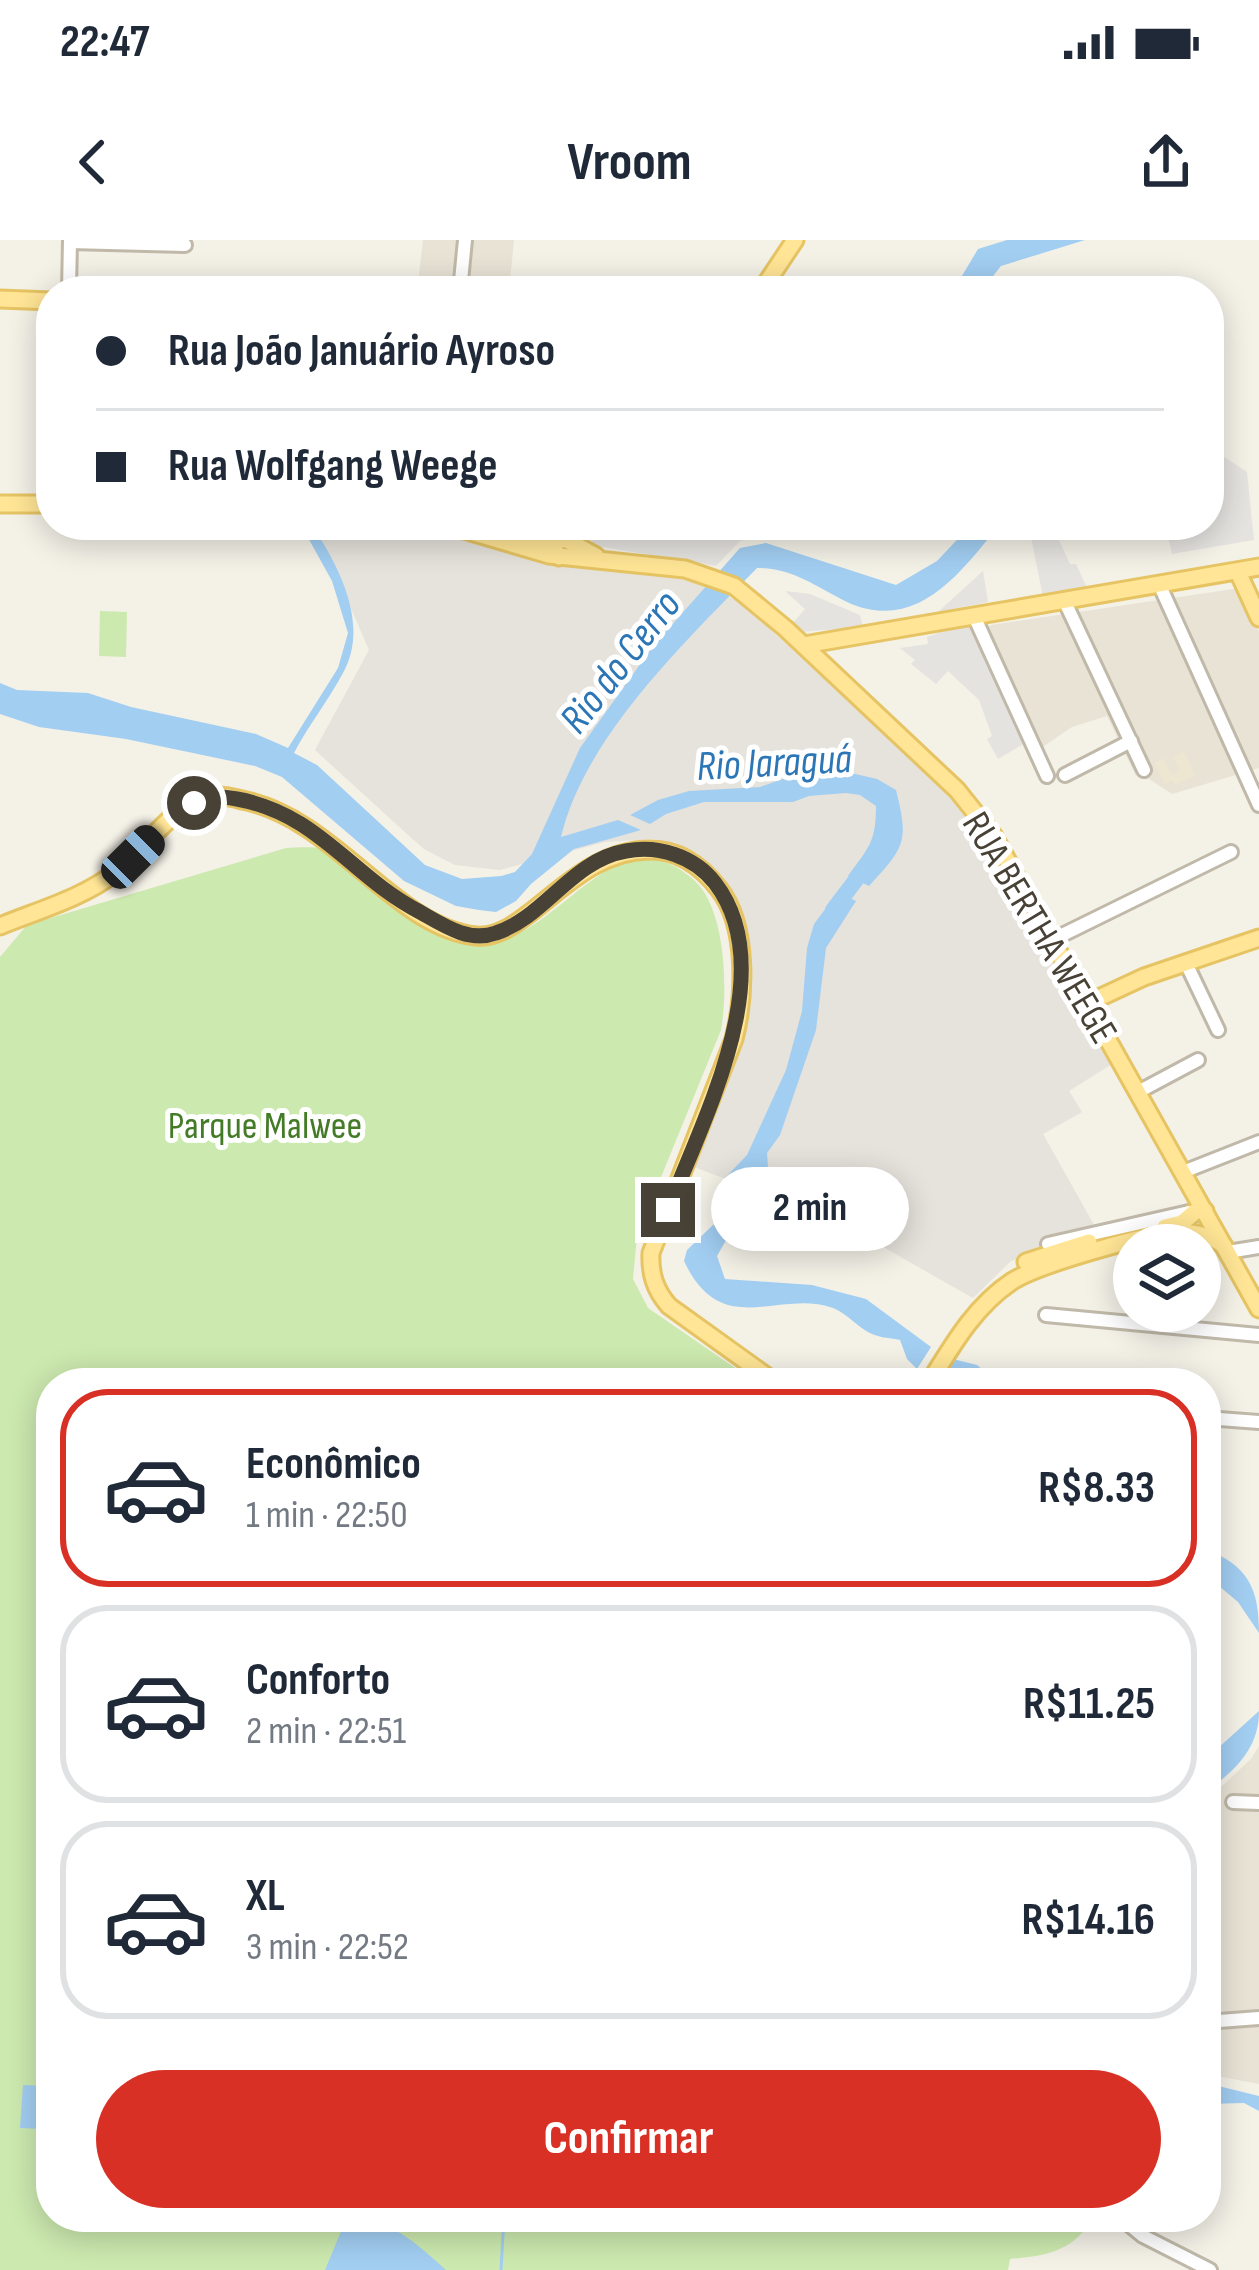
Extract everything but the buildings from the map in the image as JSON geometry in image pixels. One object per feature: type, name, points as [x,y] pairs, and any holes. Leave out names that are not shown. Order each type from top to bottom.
[{"type":"main road","points":[[770,276],[795,240]]},
{"type":"main road","points":[[0,299],[36,300]]},
{"type":"main road","points":[[0,504],[36,504]]},
{"type":"main road","name":"RUA BERTHA WEEGE","points":[[496,540],[700,572],[752,598],[974,808],[1193,1190],[1198,1223],[1226,1249],[1259,1309]]},
{"type":"main road","points":[[499,541],[541,540]]},
{"type":"main road","points":[[564,553],[570,540]]},
{"type":"main road","points":[[804,645],[1259,567]]},
{"type":"main road","points":[[1238,572],[1259,617]]},
{"type":"main road","points":[[826,667],[830,639]]},
{"type":"main road","points":[[0,926],[90,889],[113,875],[194,803],[218,795],[259,803],[296,818],[408,906],[471,936],[508,928],[574,876],[614,853],[660,850],[699,866],[726,897],[736,927],[740,1008],[734,1039],[650,1266],[658,1292],[669,1306],[755,1368]]},
{"type":"main road","points":[[1088,1003],[1259,938]]},
{"type":"main road","points":[[930,1368],[982,1293],[1031,1259],[1198,1223]]},
{"type":"main road","points":[[936,1368],[947,1347]]},
{"type":"street","points":[[461,276],[465,240]]},
{"type":"street","points":[[69,276],[70,241],[184,245]]},
{"type":"street","points":[[1160,586],[1259,805]]},
{"type":"street","points":[[1066,602],[1144,770]]},
{"type":"street","points":[[974,616],[1047,776]]},
{"type":"street","points":[[1065,776],[1131,741]]},
{"type":"street","points":[[1052,940],[1232,853]]},
{"type":"street","points":[[1186,963],[1218,1030]]},
{"type":"street","points":[[1138,1092],[1198,1060]]},
{"type":"street","points":[[1183,1172],[1259,1142]]},
{"type":"street","points":[[1048,1244],[1198,1223]]},
{"type":"street","points":[[1226,1249],[1259,1247]]},
{"type":"street","points":[[1046,1315],[1259,1335]]},
{"type":"street","points":[[1221,1419],[1259,1422]]},
{"type":"street","points":[[1233,1802],[1259,1803]]},
{"type":"street","points":[[1221,2021],[1259,2018]]},
{"type":"street","points":[[1138,2232],[1210,2270]]},
{"type":"shaded area","points":[[423,240],[514,240],[510,276],[419,276]]},
{"type":"shaded area","points":[[1224,457],[1247,472],[1254,540],[1172,554],[1169,540],[1224,540]]},
{"type":"shaded area","points":[[321,540],[465,540],[535,559],[679,576],[741,602],[985,828],[1115,1062],[1069,1091],[1082,1112],[1043,1134],[1098,1232],[1011,1261],[973,1298],[839,1222],[689,1165],[719,1103],[745,1031],[749,980],[737,904],[698,854],[654,839],[605,842],[500,870],[455,865],[424,849],[315,750],[369,650]]},
{"type":"shaded area","points":[[590,540],[744,540],[716,566],[597,546]]},
{"type":"shaded area","points":[[1032,540],[1059,540],[1088,590],[1043,597]]},
{"type":"shaded area","points":[[983,571],[988,602],[938,612]]},
{"type":"shaded area","points":[[1240,588],[1259,632],[1259,768],[1172,794],[1140,773],[1136,776],[1107,716],[1072,727],[1041,748],[987,629],[991,625]]},
{"type":"shaded area","points":[[785,591],[810,594],[860,615],[863,627],[800,632],[792,624],[805,609]]},
{"type":"shaded area","points":[[968,622],[1025,743],[998,759],[987,739],[992,736],[979,700],[948,671],[936,684],[900,648],[928,644],[927,637]]},
{"type":"shaded area","points":[[1184,752],[1195,776],[1165,784],[1154,763],[1163,758],[1172,775],[1180,771],[1173,756]]},
{"type":"shaded area","points":[[1259,1746],[1259,2084],[1221,2077],[1221,1787]]},
{"type":"green space","points":[[100,611],[127,612],[126,657],[99,656]]},
{"type":"green space","name":"Parque Malwee","points":[[286,848],[326,851],[423,920],[470,941],[500,940],[528,928],[608,870],[635,860],[664,862],[695,881],[719,931],[724,973],[721,1030],[637,1236],[633,1279],[648,1308],[735,1368],[36,1368],[36,2232],[1082,2232],[1078,2237],[1047,2253],[1010,2259],[1008,2270],[0,2270],[0,957],[27,925]]},
{"type":"water","points":[[1007,240],[1085,240],[1001,266],[993,276],[962,276],[978,249]]},
{"type":"water","points":[[309,540],[321,540],[341,577],[353,635],[343,673],[294,753],[317,765],[425,865],[462,879],[515,872],[532,854],[580,748],[654,645],[740,548],[766,543],[896,585],[937,561],[957,540],[986,540],[934,594],[893,610],[870,610],[792,574],[757,568],[670,659],[615,727],[573,799],[561,837],[618,820],[641,830],[574,849],[516,901],[496,912],[456,906],[404,881],[282,777],[255,766],[126,739],[39,727],[0,714],[0,683],[17,690],[88,693],[256,734],[288,748],[338,668],[348,633],[332,581]]},
{"type":"water","points":[[851,773],[896,790],[902,821],[897,852],[869,886],[848,876],[875,828],[876,806],[860,795],[809,796],[793,802],[704,802],[650,824],[630,815],[689,791],[760,787],[783,779]]},
{"type":"water","points":[[838,892],[856,901],[826,948],[816,1030],[780,1135],[767,1153],[768,1167],[717,1256],[725,1279],[812,1285],[866,1299],[931,1347],[918,1368],[907,1359],[900,1340],[872,1334],[833,1308],[734,1306],[716,1300],[699,1285],[684,1261],[687,1250],[714,1224],[726,1177],[747,1155],[786,1070],[802,1011],[807,948],[814,924]]},
{"type":"water","points":[[953,1359],[980,1368],[948,1368]]},
{"type":"water","points":[[1221,1557],[1248,1580],[1257,1603],[1259,1633],[1238,1602],[1221,1588]]},
{"type":"water","points":[[1259,1711],[1250,1748],[1221,1780],[1221,1745]]},
{"type":"water","points":[[23,2085],[36,2086],[36,2129],[20,2128]]},
{"type":"water","points":[[1221,2087],[1259,2096],[1259,2111],[1244,2103],[1221,2104]]},
{"type":"water","points":[[341,2232],[397,2232],[446,2270],[325,2270]]},
{"type":"waterway","name":"Rio Jaraguá","points":[[833,910],[868,864]]},
{"type":"waterway","points":[[501,2270],[503,2232]]},
{"type":"route","points":[[194,803],[218,795],[259,803],[296,818],[408,906],[471,936],[508,928],[574,876],[614,853],[660,850],[699,866],[726,897],[736,927],[740,1008],[734,1039],[668,1210]]},
{"type":"water label","name":"Rio do Cerro","points":[[619,661]]}]
